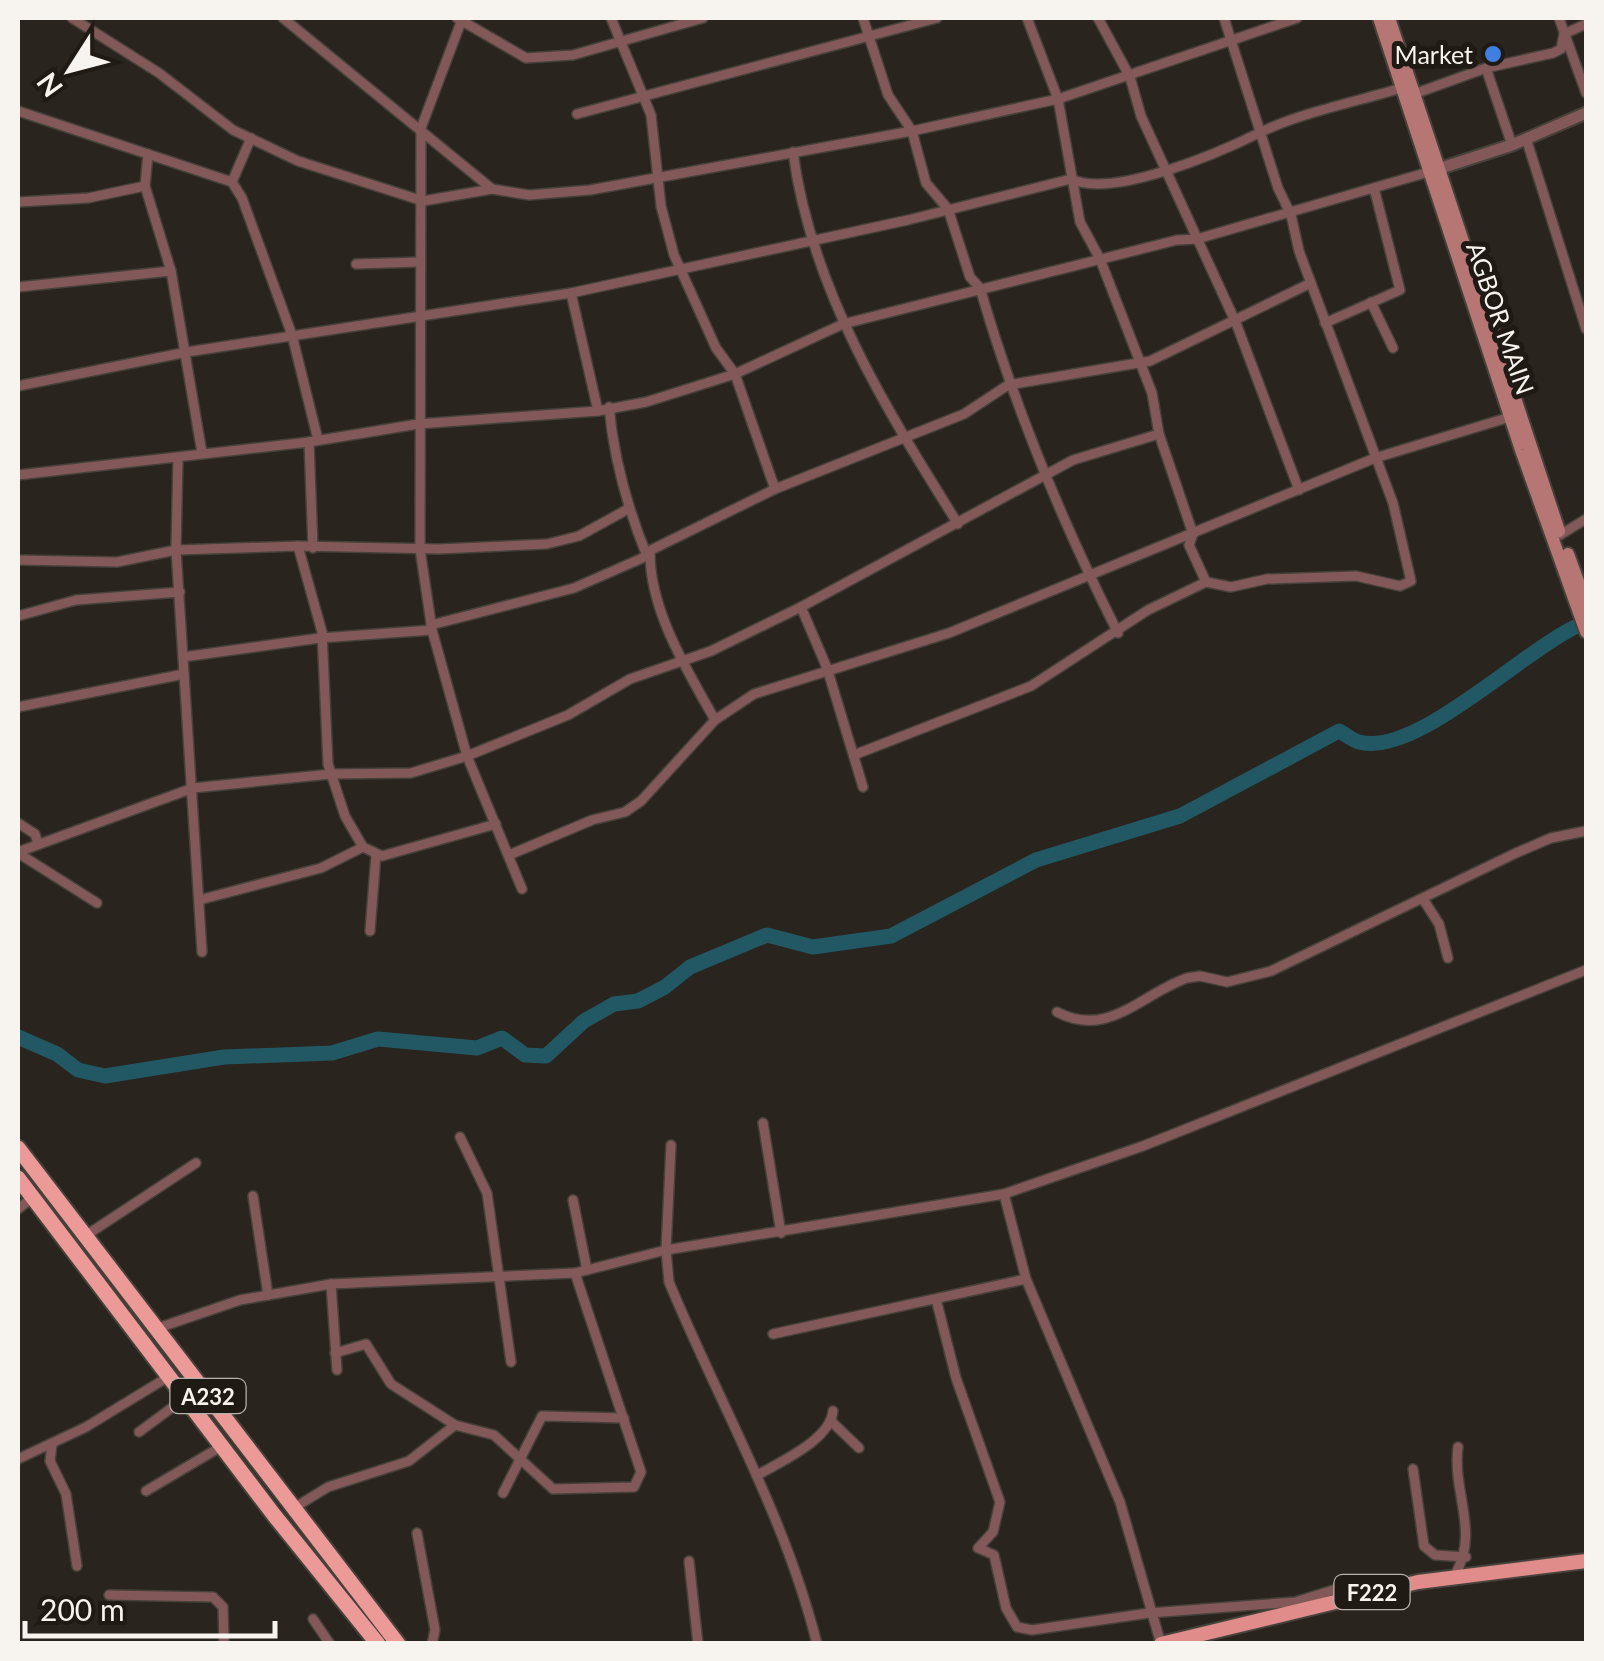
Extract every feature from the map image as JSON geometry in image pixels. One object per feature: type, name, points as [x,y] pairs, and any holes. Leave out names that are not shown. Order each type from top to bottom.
[{"type":"highway","name":"A232","points":[[18,1148],[398,1644]]},
{"type":"highway","name":"A232","points":[[18,1178],[378,1644]]},
{"type":"highway","points":[[95,1279],[110,1268]]},
{"type":"main road","name":"AGBOR MAIN","points":[[1379,18],[1436,172],[1584,609]]},
{"type":"main road","name":"AGBOR MAIN","points":[[1389,18],[1407,91]]},
{"type":"main road","name":"AGBOR MAIN","points":[[1436,172],[1510,417],[1527,449],[1560,535],[1584,609],[1586,632]]},
{"type":"main road","name":"F222","points":[[1161,1644],[1297,1608],[1455,1576],[1586,1561]]},
{"type":"street","points":[[72,18],[250,138],[366,186],[422,201],[492,189],[529,195],[590,190],[912,131],[1058,99],[1130,77],[1259,23],[1297,18]]},
{"type":"street","points":[[283,18],[492,189]]},
{"type":"street","points":[[611,18],[651,114],[662,206],[683,271],[716,348],[736,374],[775,489]]},
{"type":"street","points":[[522,889],[467,756],[432,627],[420,549],[420,128],[459,20],[526,58],[573,55],[703,18]]},
{"type":"street","points":[[863,18],[888,95],[912,131],[926,182],[948,208],[970,278],[980,288],[1008,385],[1042,476],[1118,633]]},
{"type":"street","points":[[577,114],[937,18]]},
{"type":"street","points":[[1027,18],[1058,99],[1080,222],[1100,259],[1152,393],[1159,434],[1192,534],[1189,545],[1206,582]]},
{"type":"street","points":[[1098,18],[1130,77],[1141,116],[1236,323],[1299,490]]},
{"type":"street","points":[[854,755],[1031,686],[1148,610],[1206,582],[1232,586],[1268,579],[1356,576],[1408,585],[1402,536],[1311,283],[1224,18]]},
{"type":"street","points":[[1559,18],[1586,93]]},
{"type":"street","points":[[1564,34],[1586,24]]},
{"type":"street","points":[[18,386],[187,352],[572,294],[1072,179],[1092,186],[1167,169],[1248,141],[1262,132],[1486,68],[1553,53],[1561,49],[1564,34]]},
{"type":"street","points":[[1486,68],[1512,145]]},
{"type":"street","points":[[18,111],[232,182],[242,198],[292,335],[314,441],[314,548]]},
{"type":"street","points":[[18,474],[314,441],[418,424],[604,409],[668,397],[736,374],[843,324],[1291,215],[1436,172],[1586,113]]},
{"type":"street","points":[[232,182],[250,138]]},
{"type":"street","points":[[1526,138],[1586,328]]},
{"type":"street","points":[[793,152],[812,241],[843,324],[905,440],[958,524]]},
{"type":"street","points":[[148,154],[145,186],[170,270],[202,453]]},
{"type":"street","points":[[18,202],[88,198],[145,186]]},
{"type":"street","points":[[1326,323],[1400,290],[1374,188]]},
{"type":"street","points":[[356,264],[420,262]]},
{"type":"street","points":[[18,288],[170,270]]},
{"type":"street","points":[[183,658],[432,627],[574,588],[775,489],[964,414],[1008,385],[1139,363],[1236,323],[1311,283]]},
{"type":"street","points":[[572,294],[628,509],[649,553],[650,575],[682,661],[715,720]]},
{"type":"street","points":[[1371,302],[1393,348]]},
{"type":"street","points":[[509,855],[641,801],[715,720],[754,694],[827,668],[949,633],[1375,458],[1510,417]]},
{"type":"street","points":[[18,853],[193,788],[331,774],[411,774],[467,756],[568,715],[630,679],[682,661],[801,608],[1073,460],[1159,434]]},
{"type":"street","points":[[178,458],[176,550],[202,952]]},
{"type":"street","points":[[18,560],[116,562],[176,550],[298,546],[420,549],[547,544],[580,536],[628,509]]},
{"type":"street","points":[[1560,535],[1586,518]]},
{"type":"street","points":[[298,546],[320,638],[331,774],[363,847],[376,854],[496,824]]},
{"type":"street","points":[[635,561],[650,575]]},
{"type":"street","points":[[18,616],[76,600],[180,592]]},
{"type":"street","points":[[801,608],[827,668],[863,787]]},
{"type":"street","points":[[18,707],[184,674]]},
{"type":"street","points":[[18,823],[35,834],[38,844]]},
{"type":"street","points":[[1057,1012],[1074,1020],[1099,1022],[1187,978],[1200,976],[1227,982],[1252,978],[1543,842],[1586,831]]},
{"type":"street","points":[[200,900],[320,868],[363,847]]},
{"type":"street","points":[[18,853],[97,903]]},
{"type":"street","points":[[370,931],[376,854]]},
{"type":"street","points":[[1423,899],[1439,924],[1448,958]]},
{"type":"street","points":[[158,1328],[268,1294],[331,1284],[574,1273],[666,1250],[1004,1194],[1143,1146],[1586,970]]},
{"type":"street","points":[[763,1123],[781,1233]]},
{"type":"street","points":[[460,1137],[487,1193],[511,1362]]},
{"type":"street","points":[[672,1145],[666,1250],[674,1295],[796,1566],[817,1644]]},
{"type":"street","points":[[85,1236],[196,1163]]},
{"type":"street","points":[[1004,1194],[1026,1279],[1120,1502],[1149,1614],[1161,1644]]},
{"type":"street","points":[[252,1196],[268,1294]]},
{"type":"street","points":[[18,1208],[33,1197]]},
{"type":"street","points":[[573,1200],[587,1270]]},
{"type":"street","points":[[335,1352],[366,1344],[391,1384],[455,1425],[494,1435],[520,1456],[526,1467],[560,1492],[630,1488],[642,1472],[574,1273]]},
{"type":"street","points":[[773,1334],[1026,1279]]},
{"type":"street","points":[[331,1284],[337,1370]]},
{"type":"street","points":[[936,1299],[956,1378],[1000,1502],[994,1532],[978,1548],[994,1555],[1010,1618],[1017,1627],[1032,1630],[1149,1614],[1297,1608]]},
{"type":"street","points":[[18,1459],[52,1444],[168,1377]]},
{"type":"street","points":[[139,1432],[186,1398]]},
{"type":"street","points":[[504,1493],[542,1416],[624,1418]]},
{"type":"street","points":[[758,1475],[797,1451],[832,1416],[859,1448]]},
{"type":"street","points":[[292,1509],[328,1487],[409,1461],[455,1425]]},
{"type":"street","points":[[52,1444],[50,1460],[66,1494],[76,1566]]},
{"type":"street","points":[[146,1491],[222,1446]]},
{"type":"street","points":[[1455,1576],[1466,1556],[1469,1527],[1455,1471],[1458,1447]]},
{"type":"street","points":[[1413,1468],[1424,1546],[1435,1555],[1466,1556]]},
{"type":"street","points":[[418,1533],[435,1630],[432,1644]]},
{"type":"street","points":[[689,1561],[698,1644]]},
{"type":"street","points":[[109,1595],[213,1597],[223,1607],[224,1644]]},
{"type":"street","points":[[313,1619],[330,1644]]},
{"type":"waterway","points":[[18,1037],[57,1054],[78,1070],[105,1076],[224,1057],[332,1053],[378,1039],[477,1048],[502,1038],[525,1055],[546,1056],[584,1021],[614,1004],[638,1001],[665,987],[690,967],[767,935],[813,947],[891,936],[1036,860],[1180,816],[1339,731],[1359,742],[1383,742],[1411,733],[1586,622]]},
{"type":"place","name":"Market","points":[[1493,54]]}]
